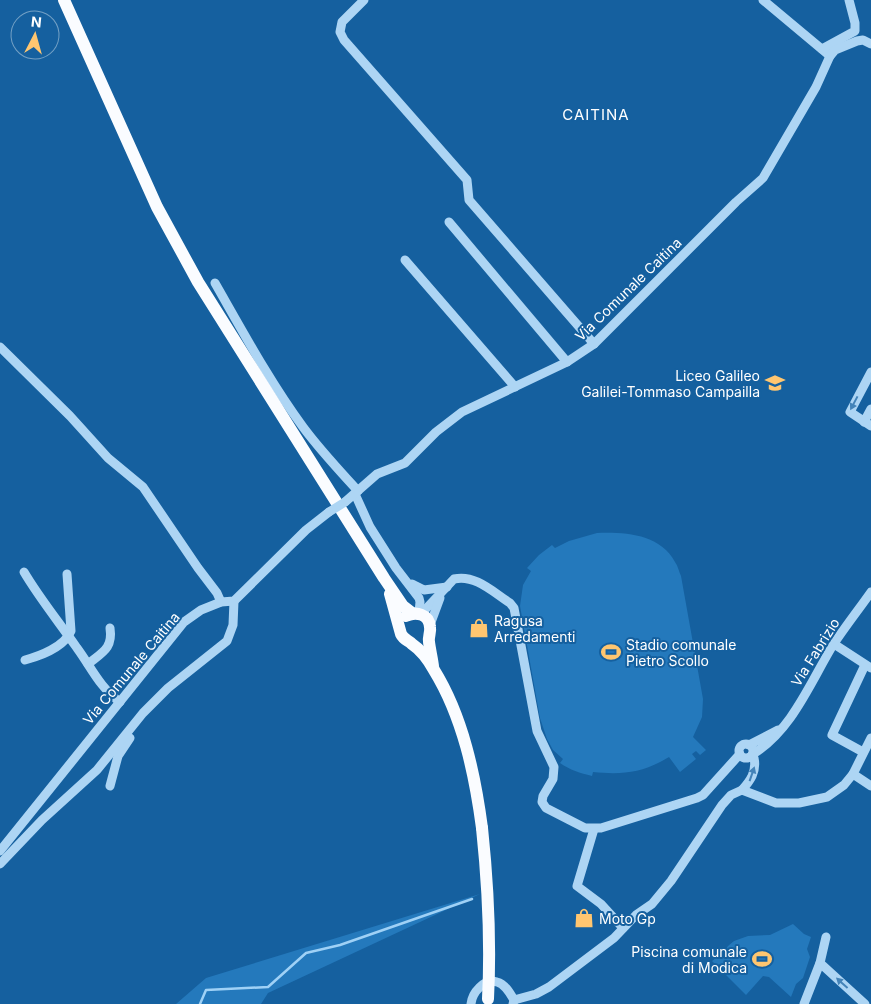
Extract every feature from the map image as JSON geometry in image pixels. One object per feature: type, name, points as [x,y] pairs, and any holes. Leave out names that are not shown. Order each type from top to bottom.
[{"type":"main road","points":[[64,0],[156,207],[198,282],[384,578],[403,606],[426,617],[433,669]]},
{"type":"main road","points":[[384,578],[403,638],[412,643],[441,682],[456,717],[474,780],[482,828],[489,896],[490,930],[487,1001]]},
{"type":"main road","points":[[400,630],[404,617],[417,613]]},
{"type":"main road","points":[[412,643],[421,642],[429,630]]},
{"type":"street","points":[[364,0],[342,22],[340,32],[344,40],[468,180],[469,200],[594,344]]},
{"type":"street","points":[[763,0],[830,56],[835,50],[851,42],[862,40],[870,42]]},
{"type":"street","points":[[822,49],[855,31],[855,23],[849,0]]},
{"type":"street","name":"Via Comunale Caitina","points":[[2,857],[120,702],[184,622],[201,610],[220,602],[234,600],[306,530],[345,502],[377,474],[405,463],[436,432],[462,412],[567,362],[594,344],[736,202],[763,178],[816,87],[830,56]]},
{"type":"street","points":[[449,222],[567,362]]},
{"type":"street","points":[[405,260],[515,386]]},
{"type":"street","points":[[215,284],[303,427],[357,492],[370,527],[399,572],[419,598],[420,602],[417,613]]},
{"type":"street","points":[[0,347],[70,416],[108,458],[143,487],[198,568],[218,593],[220,602]]},
{"type":"street","points":[[871,372],[850,412],[868,424],[871,409]]},
{"type":"street","points":[[24,572],[39,598],[69,636],[95,676],[109,694],[120,702]]},
{"type":"street","points":[[399,572],[417,588],[424,590],[445,589]]},
{"type":"street","points":[[25,660],[44,655],[69,636],[67,574]]},
{"type":"street","points":[[417,613],[454,579],[466,577],[473,579],[510,603],[514,608],[537,731],[554,767],[553,780],[543,796],[542,802],[546,808],[585,828],[594,829],[703,795],[719,777],[734,769],[748,756],[753,750],[749,745]]},
{"type":"street","points":[[429,630],[445,589]]},
{"type":"street","name":"Via Fabrizio","points":[[748,756],[773,740],[790,719],[834,644],[871,592]]},
{"type":"street","points":[[2,857],[97,770],[142,713],[168,688],[227,641],[233,625],[234,600]]},
{"type":"street","points":[[88,664],[106,649],[112,639],[110,628]]},
{"type":"street","points":[[834,644],[868,666],[832,735],[863,752]]},
{"type":"street","points":[[471,1004],[478,988],[488,982],[497,982],[507,988],[514,1002],[549,987],[590,958],[636,915],[652,904],[671,881],[722,805],[731,795],[742,790],[751,780],[755,762],[754,758],[739,750],[741,746],[749,745],[767,737],[782,727]]},
{"type":"street","points":[[110,786],[118,756],[130,738],[132,728]]},
{"type":"street","points":[[742,790],[776,803],[800,802],[827,797],[844,786],[853,774],[871,738]]},
{"type":"street","points":[[853,774],[871,786]]},
{"type":"street","points":[[594,829],[577,886],[601,904],[623,928]]},
{"type":"street","points":[[804,1004],[820,963],[826,937]]},
{"type":"street","points":[[820,963],[865,1004]]},
{"type":"shaded area","name":"Stadio comunale Pietro Scollo","points":[[597,533],[630,534],[651,540],[668,553],[676,564],[681,576],[703,699],[702,717],[693,737],[706,750],[700,755],[696,751],[692,754],[696,759],[680,772],[669,757],[641,770],[623,773],[593,772],[592,776],[575,771],[560,763],[563,759],[553,750],[547,739],[540,718],[520,606],[523,585],[531,571],[527,568],[552,545],[555,548],[569,541]]},
{"type":"shaded area","points":[[480,894],[268,993],[261,1004],[176,1004],[206,978]]},
{"type":"shaded area","name":"Piscina comunale di Modica","points":[[793,924],[804,934],[811,937],[807,949],[810,957],[803,978],[796,984],[791,997],[769,977],[763,976],[746,995],[712,961],[734,941],[748,936],[770,935]]},
{"type":"waterway","points":[[200,1004],[206,990],[268,987],[306,953],[340,945],[472,899]]},
{"type":"place","name":"Liceo Galileo Galilei-Tommaso Campailla","points":[[775,383]]},
{"type":"place","name":"Ragusa Arredamenti","points":[[479,628]]},
{"type":"place","name":"Stadio comunale Pietro Scollo","points":[[611,652]]},
{"type":"place","name":"Moto Gp","points":[[584,918]]},
{"type":"place","name":"Piscina comunale di Modica","points":[[762,959]]},
{"type":"district","name":"CAITINA","points":[[596,114]]}]
